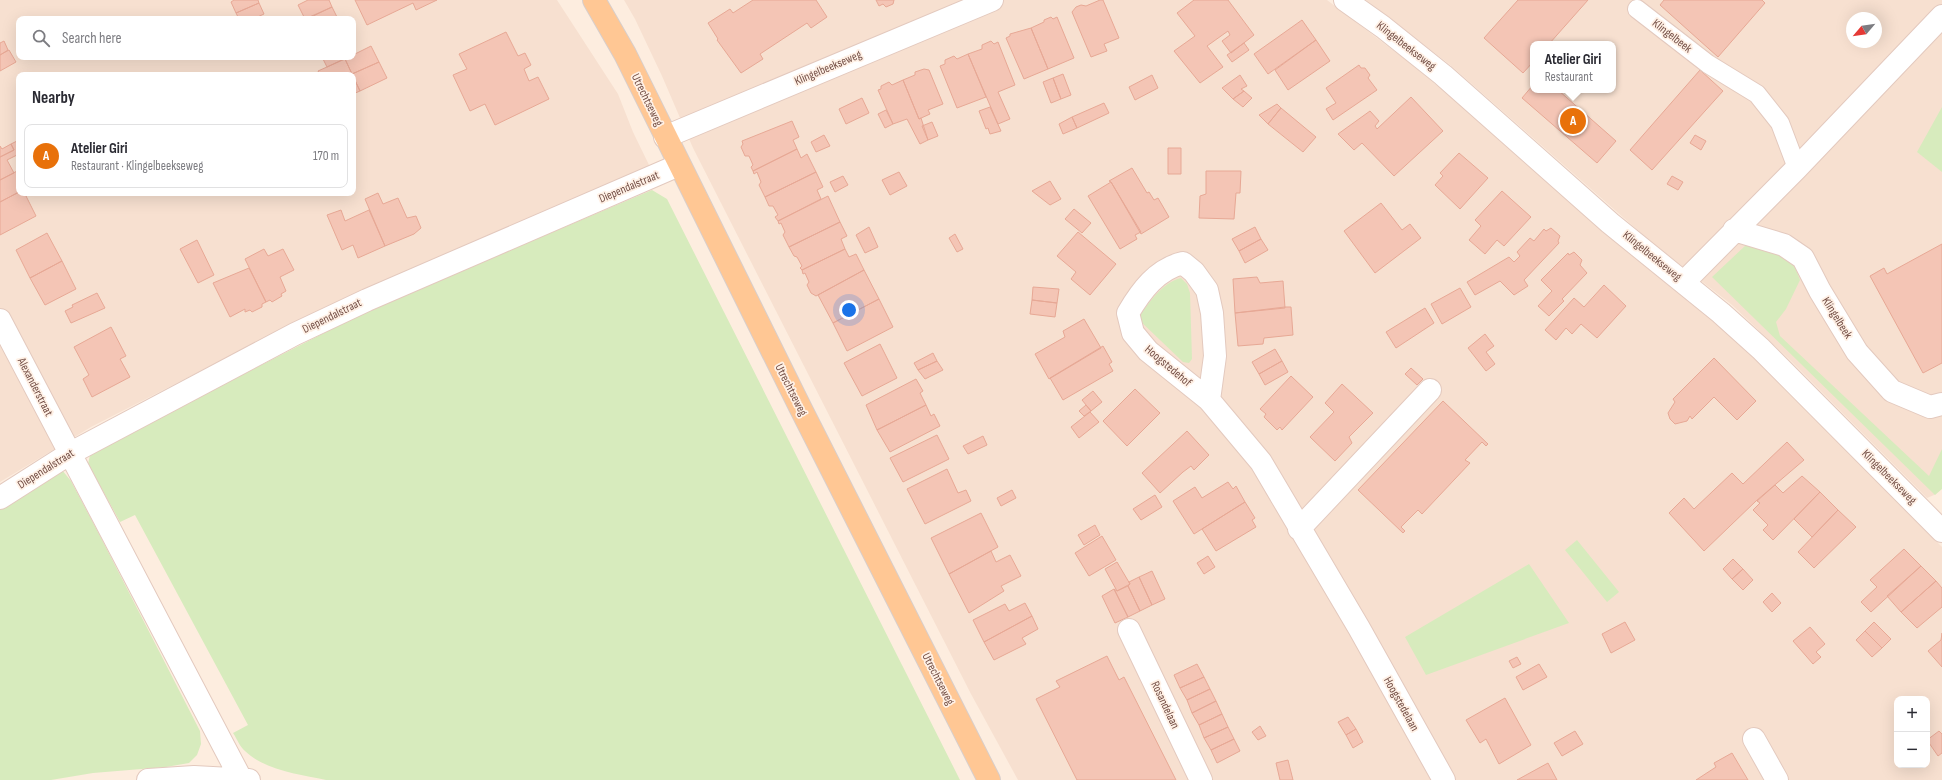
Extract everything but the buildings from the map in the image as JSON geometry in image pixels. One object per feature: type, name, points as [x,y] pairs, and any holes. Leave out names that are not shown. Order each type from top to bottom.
[{"type":"main road","name":"Utrechtseweg","points":[[594,0],[625,54],[679,165],[989,780]]},
{"type":"street","name":"Klingelbeekseweg","points":[[665,136],[992,0]]},
{"type":"street","name":"Klingelbeekseweg","points":[[1345,0],[1383,27],[1443,75],[1610,223],[1684,282],[1762,349],[1942,531]]},
{"type":"street","points":[[1684,282],[1797,168],[1942,16]]},
{"type":"street","name":"Diependalstraat","points":[[0,498],[69,454],[222,372],[367,300],[679,165]]},
{"type":"street","name":"Klingelbeek","points":[[1734,230],[1784,245],[1803,258],[1820,291],[1857,352],[1892,391],[1930,407],[1942,404]]},
{"type":"street","name":"Hoogstedehof","points":[[1209,400],[1215,356],[1212,313],[1206,290],[1194,272],[1183,263],[1172,266],[1152,280],[1139,295],[1128,313],[1133,333],[1148,351],[1209,400],[1261,462],[1299,529],[1359,628]]},
{"type":"street","name":"Alexanderstraat","points":[[0,320],[69,454],[245,780]]},
{"type":"street","points":[[1299,529],[1430,390]]},
{"type":"street","name":"Hoogstedelaan","points":[[1359,628],[1444,780]]},
{"type":"street","name":"Rosandelaan","points":[[1129,630],[1200,780]]},
{"type":"street","points":[[1754,739],[1777,780]]},
{"type":"street","points":[[148,780],[194,777],[245,780]]},
{"type":"lane","name":"Klingelbeek","points":[[1637,9],[1708,64],[1757,94],[1780,123],[1797,168]]},
{"type":"shaded area","points":[[0,0],[557,0],[618,94],[633,132],[650,167],[290,325],[91,427],[0,482]]},
{"type":"shaded area","points":[[624,0],[1327,0],[1407,61],[1458,103],[1609,235],[1699,308],[1746,350],[1942,547],[1942,780],[1018,780],[971,694],[693,148],[662,76],[635,19]]},
{"type":"shaded area","points":[[1366,0],[1942,0],[1942,488],[1934,495],[1927,498],[1790,360],[1732,305],[1650,241],[1449,64]]},
{"type":"green space","points":[[1942,107],[1942,172],[1917,152]]},
{"type":"green space","points":[[652,190],[667,199],[960,780],[326,780],[283,771],[253,758],[245,751],[233,733],[248,725],[135,515],[120,522],[88,464],[90,455],[371,309]]},
{"type":"green space","points":[[1746,245],[1777,250],[1794,264],[1800,280],[1786,309],[1776,322],[1780,336],[1929,476],[1942,449],[1942,489],[1935,495],[1712,277]]},
{"type":"green space","points":[[1181,278],[1187,284],[1190,293],[1192,359],[1189,363],[1183,362],[1137,318],[1162,289],[1168,284]]},
{"type":"green space","points":[[62,470],[71,481],[98,532],[200,731],[201,744],[197,755],[189,763],[166,767],[93,773],[51,780],[0,780],[0,508]]},
{"type":"green space","points":[[1577,540],[1619,592],[1607,602],[1565,550]]},
{"type":"green space","points":[[1529,564],[1569,623],[1426,675],[1405,637]]},
{"type":"place","name":"Atelier Giri","points":[[1573,121]]}]
